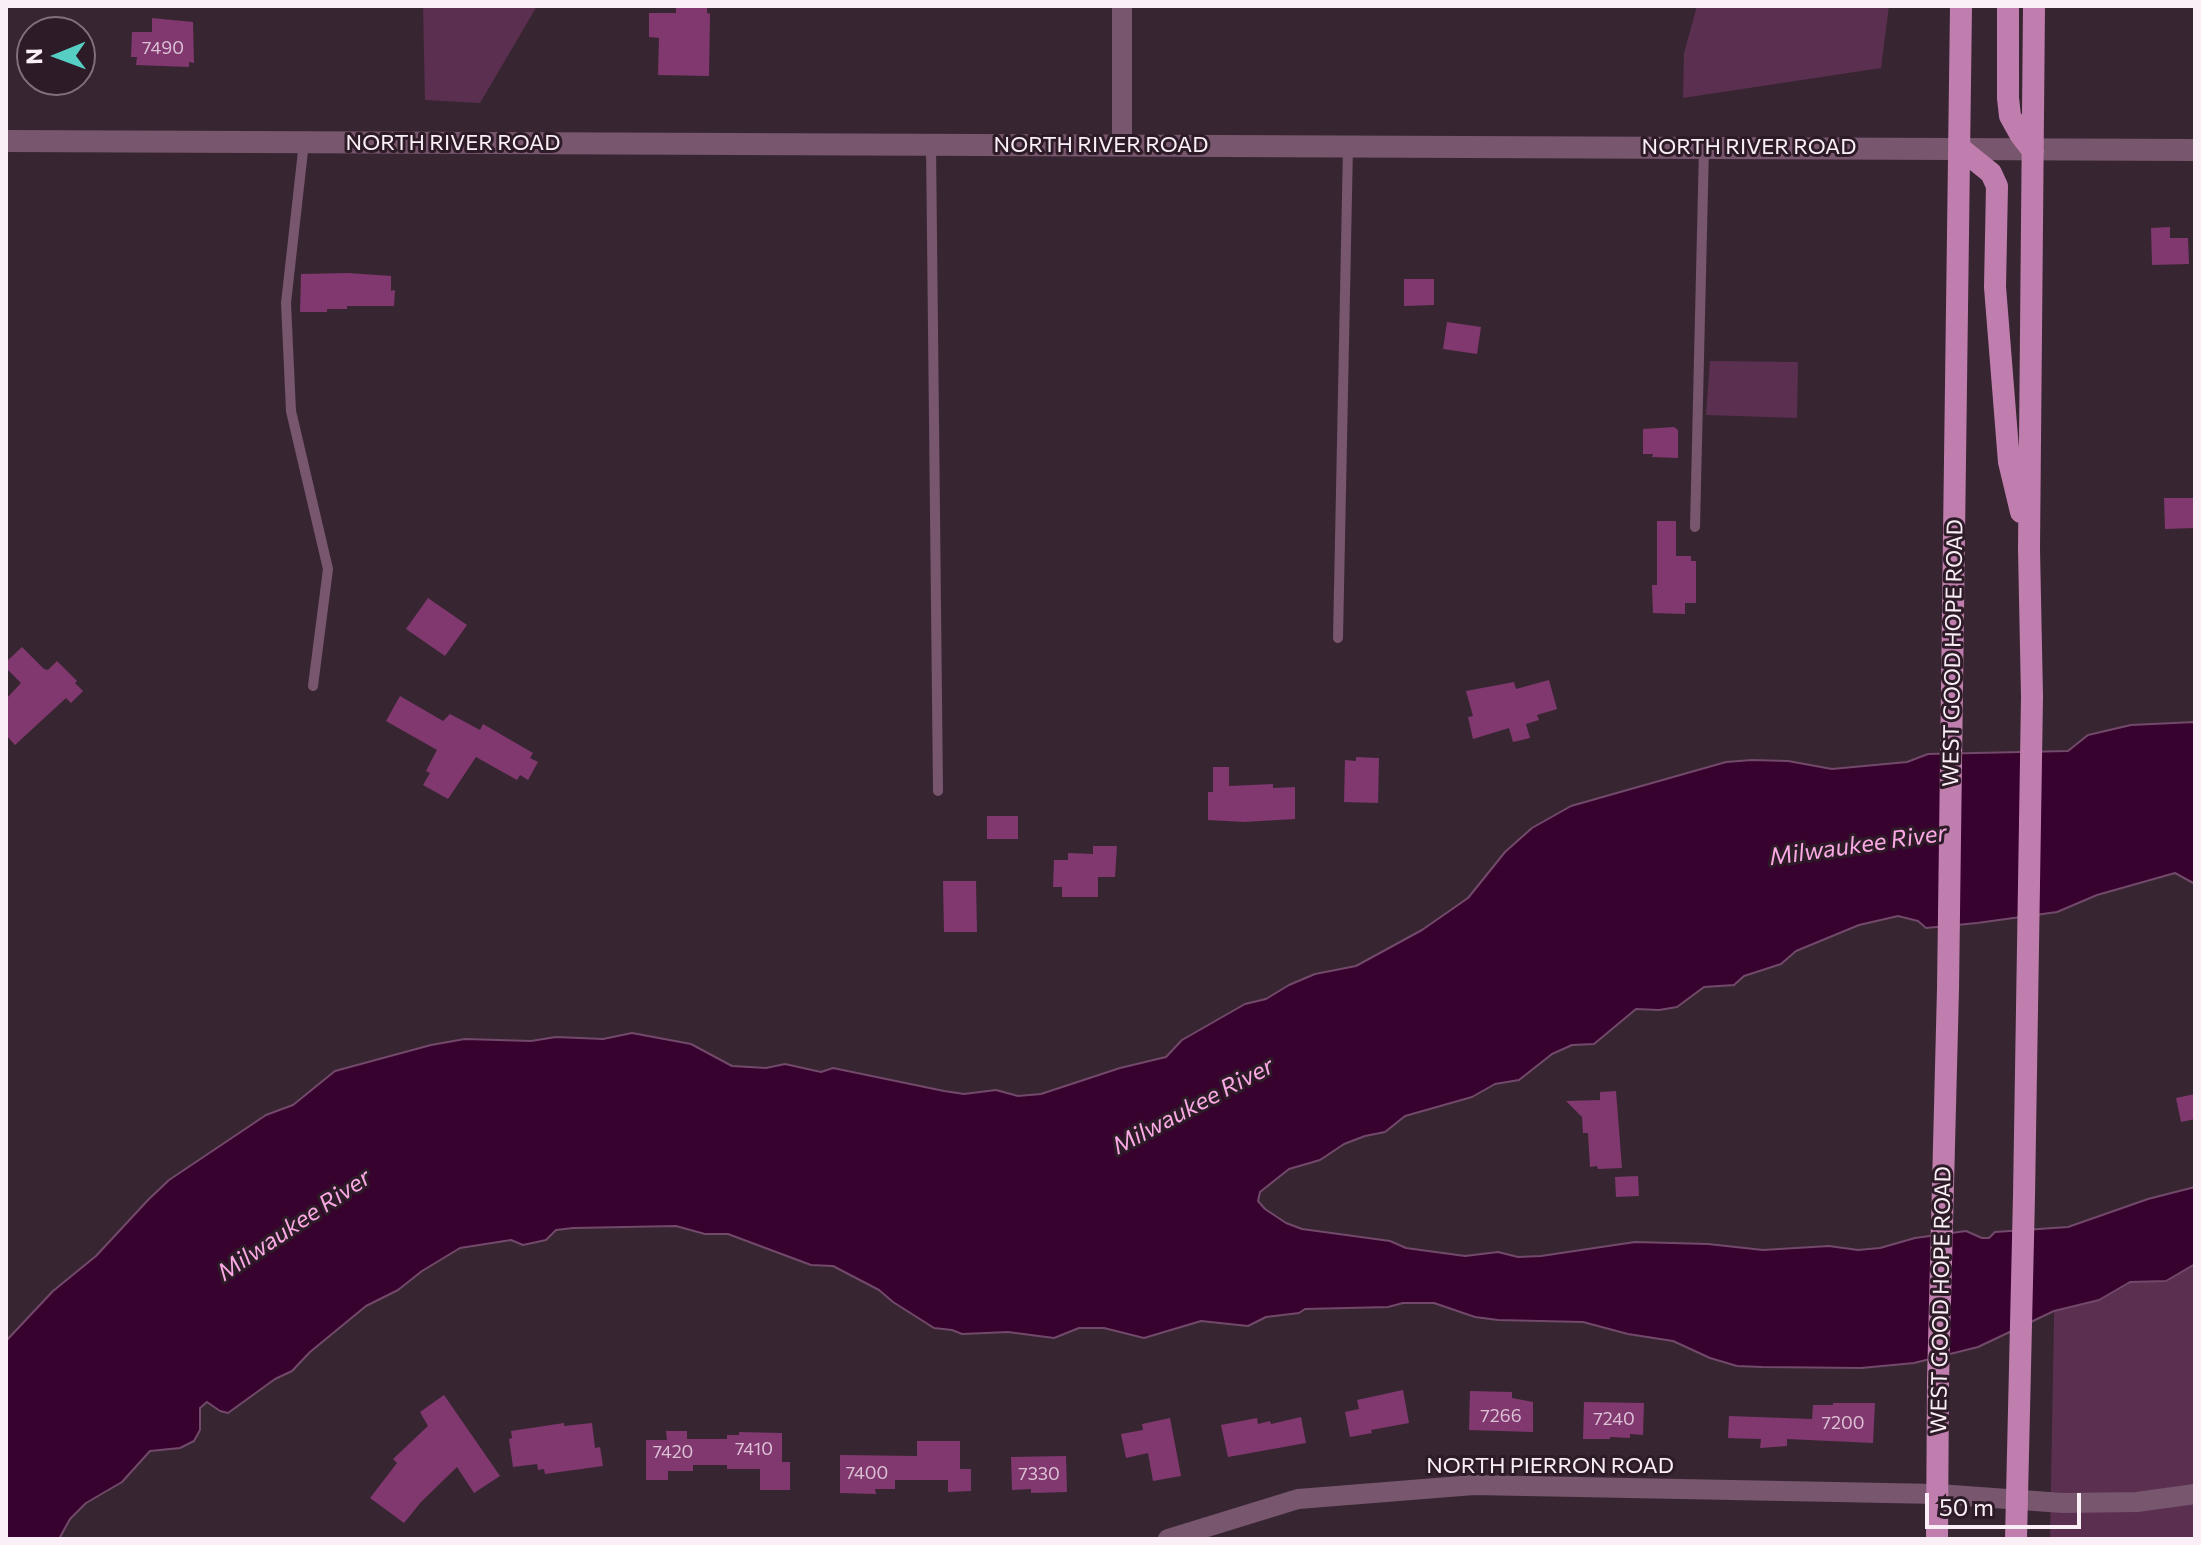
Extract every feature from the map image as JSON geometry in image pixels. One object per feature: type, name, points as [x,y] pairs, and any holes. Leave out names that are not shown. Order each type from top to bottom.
[{"type":"main road","name":"WEST GOOD HOPE ROAD","points":[[1937,1539],[1961,6]]},
{"type":"main road","points":[[2008,6],[2010,116],[2033,151]]},
{"type":"main road","points":[[2016,1539],[2032,697],[2029,549],[2034,6]]},
{"type":"main road","points":[[1960,148],[1991,173],[1997,186],[1995,287],[2009,462],[2029,549]]},
{"type":"street","points":[[1122,6],[1122,145]]},
{"type":"street","name":"NORTH RIVER ROAD","points":[[6,141],[2195,150]]},
{"type":"street","name":"NORTH PIERRON ROAD","points":[[1170,1539],[1298,1499],[1474,1485],[1938,1494],[2016,1501],[2137,1502],[2195,1494]]},
{"type":"lane","points":[[304,142],[286,303],[291,411],[328,569],[313,686]]},
{"type":"lane","points":[[931,144],[938,791]]},
{"type":"lane","points":[[1338,638],[1348,146]]},
{"type":"lane","points":[[1695,527],[1704,147]]},
{"type":"shaded area","points":[[423,6],[537,6],[480,103],[425,100]]},
{"type":"shaded area","points":[[1697,6],[1889,6],[1881,68],[1683,98],[1684,53]]},
{"type":"shaded area","points":[[1710,361],[1798,362],[1797,418],[1706,415]]},
{"type":"shaded area","points":[[2195,1214],[2195,1539],[2050,1539],[2055,1263]]},
{"type":"water","name":"Milwaukee River","points":[[2195,722],[2195,884],[2175,873],[2097,895],[2057,912],[1926,928],[1918,921],[1898,916],[1859,925],[1796,951],[1781,964],[1744,976],[1734,985],[1704,987],[1677,1007],[1636,1009],[1594,1044],[1572,1045],[1552,1054],[1519,1080],[1495,1084],[1472,1097],[1405,1116],[1385,1132],[1344,1144],[1320,1160],[1289,1169],[1260,1192],[1258,1201],[1286,1223],[1302,1229],[1390,1241],[1406,1248],[1465,1256],[1498,1252],[1518,1257],[1635,1242],[1708,1244],[1763,1250],[1829,1246],[1858,1250],[1966,1231],[1989,1238],[1995,1232],[2068,1227],[2148,1199],[2195,1187],[2195,1264],[2166,1281],[2130,1282],[2099,1300],[2054,1311],[1978,1347],[1914,1363],[1861,1368],[1762,1367],[1737,1366],[1673,1341],[1628,1334],[1583,1322],[1498,1320],[1475,1317],[1434,1303],[1305,1309],[1299,1313],[1266,1317],[1248,1326],[1201,1321],[1144,1338],[1104,1328],[1079,1328],[1054,1338],[1008,1332],[962,1334],[934,1328],[879,1290],[833,1266],[811,1265],[728,1234],[705,1234],[676,1226],[556,1230],[546,1240],[523,1245],[511,1240],[460,1248],[398,1290],[366,1306],[292,1371],[275,1379],[228,1413],[207,1402],[200,1408],[200,1430],[194,1441],[180,1448],[150,1451],[122,1482],[86,1503],[70,1519],[59,1539],[6,1539],[6,1341],[53,1291],[96,1256],[169,1180],[266,1115],[293,1105],[335,1071],[465,1039],[603,1039],[632,1033],[691,1044],[732,1066],[766,1068],[785,1064],[821,1072],[833,1068],[964,1094],[996,1090],[1018,1096],[1041,1094],[1120,1068],[1166,1057],[1182,1040],[1245,1004],[1266,999],[1315,974],[1356,966],[1422,930],[1468,898],[1505,852],[1532,828],[1571,806],[1726,762],[1788,761],[1832,769],[1907,762],[1928,754],[2068,751],[2088,735],[2131,725]]},
{"type":"building","points":[[676,6],[707,7],[710,14],[709,76],[658,75],[659,38],[649,37],[649,13],[676,13]]},
{"type":"building","points":[[152,18],[193,22],[194,63],[189,62],[189,67],[136,65],[137,57],[131,57],[132,32],[152,32]]},
{"type":"building","points":[[2170,227],[2170,238],[2188,238],[2189,264],[2152,265],[2151,228]]},
{"type":"building","points":[[301,274],[391,276],[391,291],[395,290],[394,306],[347,306],[347,309],[327,309],[327,312],[300,312]]},
{"type":"building","points":[[1404,279],[1434,279],[1434,305],[1404,306]]},
{"type":"building","points":[[1447,322],[1481,327],[1477,354],[1443,349]]},
{"type":"building","points":[[1674,427],[1678,430],[1678,458],[1643,454],[1643,429]]},
{"type":"building","points":[[2164,498],[2195,498],[2195,528],[2165,529]]},
{"type":"building","points":[[1657,521],[1676,521],[1676,556],[1691,556],[1691,561],[1696,561],[1696,603],[1685,603],[1685,614],[1653,613],[1652,585],[1657,585]]},
{"type":"building","points":[[428,598],[467,625],[445,656],[406,629]]},
{"type":"building","points":[[22,647],[44,669],[48,670],[57,661],[83,691],[71,703],[66,698],[15,745],[6,735],[6,699],[21,683],[6,668],[6,662]]},
{"type":"building","points":[[1549,680],[1557,709],[1537,715],[1539,720],[1526,724],[1530,738],[1513,742],[1509,728],[1473,739],[1468,717],[1473,716],[1466,691],[1514,682],[1516,689]]},
{"type":"building","points":[[400,696],[443,721],[450,714],[480,730],[483,724],[533,753],[530,758],[538,762],[528,780],[520,775],[517,780],[476,757],[448,799],[423,785],[430,773],[426,771],[437,750],[386,721]]},
{"type":"building","points":[[1356,757],[1379,758],[1378,803],[1344,802],[1345,760],[1356,761]]},
{"type":"building","points":[[1213,767],[1229,767],[1229,786],[1273,784],[1273,788],[1295,787],[1295,819],[1244,822],[1208,820],[1208,792],[1213,792]]},
{"type":"building","points":[[987,816],[1018,816],[1018,839],[987,839]]},
{"type":"building","points":[[1093,846],[1117,846],[1115,877],[1098,877],[1098,897],[1062,897],[1062,887],[1053,887],[1054,860],[1068,860],[1068,853],[1093,854]]},
{"type":"building","points":[[943,881],[976,881],[977,932],[944,932]]},
{"type":"building","points":[[1616,1091],[1622,1168],[1590,1167],[1588,1133],[1583,1133],[1582,1117],[1566,1101],[1600,1100],[1600,1092]]},
{"type":"building","points":[[2195,1094],[2195,1119],[2181,1122],[2176,1098]]},
{"type":"building","points":[[1638,1176],[1639,1196],[1616,1197],[1615,1177]]},
{"type":"building","points":[[1403,1390],[1409,1423],[1350,1437],[1345,1412],[1359,1409],[1357,1400]]},
{"type":"building","points":[[1470,1391],[1512,1392],[1512,1398],[1533,1402],[1533,1432],[1469,1430]]},
{"type":"building","points":[[444,1395],[500,1476],[474,1493],[457,1467],[404,1523],[370,1498],[397,1463],[393,1459],[428,1426],[420,1412]]},
{"type":"building","points":[[1584,1402],[1644,1403],[1643,1435],[1583,1439]]},
{"type":"building","points":[[1875,1403],[1873,1443],[1787,1439],[1787,1446],[1760,1448],[1761,1439],[1728,1438],[1729,1416],[1812,1419],[1813,1405]]},
{"type":"building","points":[[1301,1417],[1306,1443],[1228,1457],[1221,1425],[1257,1418],[1258,1424],[1270,1421],[1271,1424]]},
{"type":"building","points":[[1170,1418],[1181,1476],[1153,1481],[1148,1453],[1126,1458],[1121,1434],[1143,1430],[1142,1424]]},
{"type":"building","points":[[564,1423],[564,1426],[592,1423],[595,1448],[600,1447],[603,1466],[545,1474],[544,1469],[538,1470],[537,1464],[513,1467],[509,1439],[512,1438],[511,1431]]},
{"type":"building","points":[[666,1431],[687,1431],[687,1439],[727,1439],[727,1435],[739,1435],[739,1432],[782,1433],[782,1462],[790,1462],[790,1490],[760,1490],[760,1469],[727,1469],[727,1465],[693,1465],[693,1471],[668,1471],[668,1480],[646,1480],[646,1440],[667,1440]]},
{"type":"building","points":[[917,1441],[960,1441],[960,1469],[971,1469],[971,1491],[948,1492],[948,1480],[895,1480],[895,1489],[875,1489],[876,1494],[840,1493],[840,1455],[917,1456]]},
{"type":"building","points":[[1066,1456],[1067,1492],[1012,1490],[1011,1457]]}]
